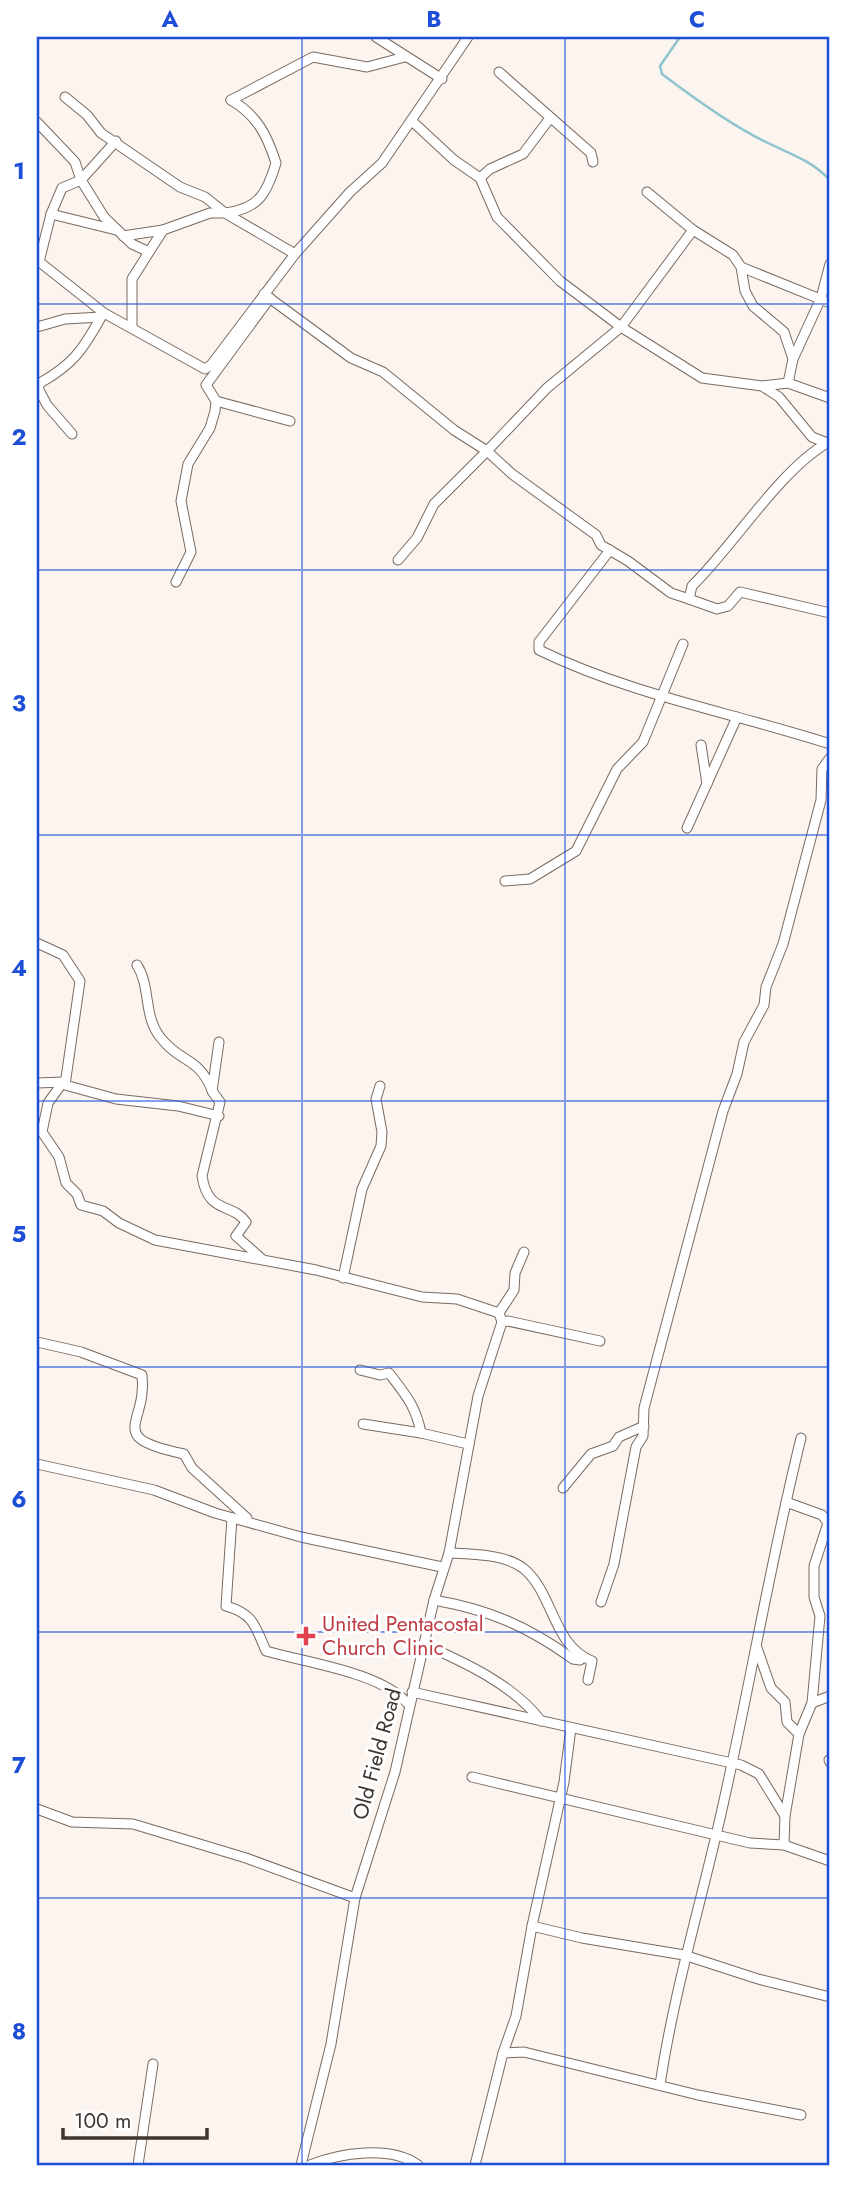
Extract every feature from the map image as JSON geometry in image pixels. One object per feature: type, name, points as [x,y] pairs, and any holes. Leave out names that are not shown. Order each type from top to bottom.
[{"type":"street","points":[[376,37],[442,79]]},
{"type":"street","points":[[176,582],[191,552],[181,501],[188,464],[214,421],[216,401],[206,385],[295,254],[351,192],[382,163],[442,79],[468,37]]},
{"type":"street","points":[[119,233],[163,230],[210,213],[247,208],[264,196],[276,163],[260,124],[247,110],[231,100],[313,57],[367,67],[405,57]]},
{"type":"street","points":[[499,72],[591,153],[593,162]]},
{"type":"street","points":[[65,97],[87,115],[94,127],[180,187],[205,197],[225,213],[295,254]]},
{"type":"street","points":[[480,178],[490,169],[523,154],[550,118]]},
{"type":"street","points":[[37,122],[75,162],[81,180],[119,233]]},
{"type":"street","points":[[412,122],[454,160],[480,178],[497,218],[570,290],[610,316],[621,327],[702,378],[762,386],[788,383],[830,398]]},
{"type":"street","points":[[116,141],[81,180],[62,188],[51,214],[38,261],[102,316],[132,327],[205,369],[267,296]]},
{"type":"street","points":[[647,192],[693,230],[733,255],[741,267],[745,291],[753,306],[784,332],[793,359]]},
{"type":"street","points":[[51,214],[119,233],[149,252]]},
{"type":"street","points":[[132,327],[130,287],[163,230]]},
{"type":"street","points":[[398,560],[417,538],[434,504],[547,388],[621,327],[693,230]]},
{"type":"street","points":[[788,383],[793,359],[821,298],[830,264]]},
{"type":"street","points":[[741,267],[830,303]]},
{"type":"street","points":[[267,296],[351,358],[383,372],[454,430],[487,451],[512,474],[596,535],[601,545],[671,593],[717,610],[728,606],[740,593],[830,613]]},
{"type":"street","points":[[37,327],[65,319],[102,316]]},
{"type":"street","points":[[72,434],[47,405],[38,388],[40,383],[73,362],[102,316]]},
{"type":"street","points":[[762,386],[779,397],[812,437],[828,444]]},
{"type":"street","points":[[216,401],[290,421]]},
{"type":"street","points":[[689,599],[692,586],[787,479],[814,451],[828,444]]},
{"type":"street","points":[[610,550],[537,646],[546,653],[664,696],[830,744]]},
{"type":"street","points":[[505,881],[530,879],[576,851],[617,769],[638,750],[664,696],[683,644]]},
{"type":"street","points":[[687,828],[737,717]]},
{"type":"street","points":[[701,745],[707,785]]},
{"type":"street","points":[[601,1602],[614,1564],[636,1447],[643,1436],[643,1408],[700,1189],[737,1074],[744,1042],[764,1005],[766,987],[783,944],[821,800],[822,769],[830,758]]},
{"type":"street","points":[[37,943],[63,955],[80,981],[64,1082],[56,1088],[44,1116],[42,1132],[58,1157],[66,1183],[77,1194],[81,1205],[103,1211],[119,1223],[155,1241],[262,1259],[422,1297],[457,1299],[508,1321],[600,1341]]},
{"type":"street","points":[[137,965],[144,982],[147,1012],[160,1037],[171,1052],[198,1065],[220,1102],[219,1116],[202,1176],[203,1186],[214,1203],[242,1217],[246,1222],[236,1236],[262,1259]]},
{"type":"street","points":[[212,1091],[219,1042]]},
{"type":"street","points":[[37,1083],[64,1082],[65,1085],[116,1099],[178,1106],[219,1116]]},
{"type":"street","points":[[343,1278],[362,1189],[381,1146],[382,1132],[376,1098],[380,1086]]},
{"type":"street","points":[[37,1142],[48,1145]]},
{"type":"street","name":"Old Field Road","points":[[301,2165],[331,2044],[355,1898],[388,1799],[433,1600],[442,1567],[449,1553],[478,1396],[500,1318],[514,1290],[515,1273],[524,1252]]},
{"type":"street","points":[[37,1342],[81,1352],[142,1375],[143,1385],[133,1424],[138,1437],[143,1443],[184,1454],[192,1468],[238,1514],[251,1521]]},
{"type":"street","points":[[360,1370],[380,1375],[389,1373],[410,1397],[417,1411],[421,1433]]},
{"type":"street","points":[[363,1424],[468,1444]]},
{"type":"street","points":[[563,1488],[591,1454],[614,1446],[619,1437],[644,1426]]},
{"type":"street","points":[[660,2085],[684,1955],[716,1835],[801,1438]]},
{"type":"street","points":[[37,1464],[154,1490],[232,1518],[251,1521],[301,1537],[442,1567]]},
{"type":"street","points":[[784,1844],[785,1816],[799,1734],[812,1703],[820,1616],[814,1597],[814,1566],[829,1518],[786,1502]]},
{"type":"street","points":[[232,1518],[226,1606],[245,1612],[255,1624],[266,1651],[385,1687],[400,1694],[409,1705]]},
{"type":"street","points":[[449,1553],[493,1558],[522,1567],[533,1580],[576,1655],[592,1661]]},
{"type":"street","points":[[433,1600],[501,1616],[533,1631],[573,1659],[592,1661]]},
{"type":"street","points":[[423,1644],[506,1689],[532,1709],[541,1721]]},
{"type":"street","points":[[756,1646],[771,1688],[785,1702],[787,1722],[799,1734]]},
{"type":"street","points":[[587,1680],[592,1661]]},
{"type":"street","points":[[412,1692],[731,1762],[759,1774],[785,1816]]},
{"type":"street","points":[[812,1703],[830,1696]]},
{"type":"street","points":[[475,2165],[503,2053],[516,2016],[532,1926],[560,1800],[571,1728]]},
{"type":"street","points":[[472,1777],[560,1800],[627,1811],[750,1843],[784,1844],[830,1861]]},
{"type":"street","points":[[37,1809],[72,1822],[133,1824],[183,1842],[246,1858],[355,1898]]},
{"type":"street","points":[[532,1926],[582,1938],[684,1955],[758,1979],[830,1993]]},
{"type":"street","points":[[503,2053],[524,2052],[731,2103],[801,2115]]},
{"type":"street","points":[[138,2165],[153,2064]]},
{"type":"street","points":[[310,2165],[332,2155],[359,2153],[409,2159],[418,2165]]},
{"type":"waterway","points":[[680,37],[660,66],[662,74],[726,119],[808,162],[830,180]]},
{"type":"place","name":"United Pentacostal Church Clinic","points":[[306,1636]]}]
